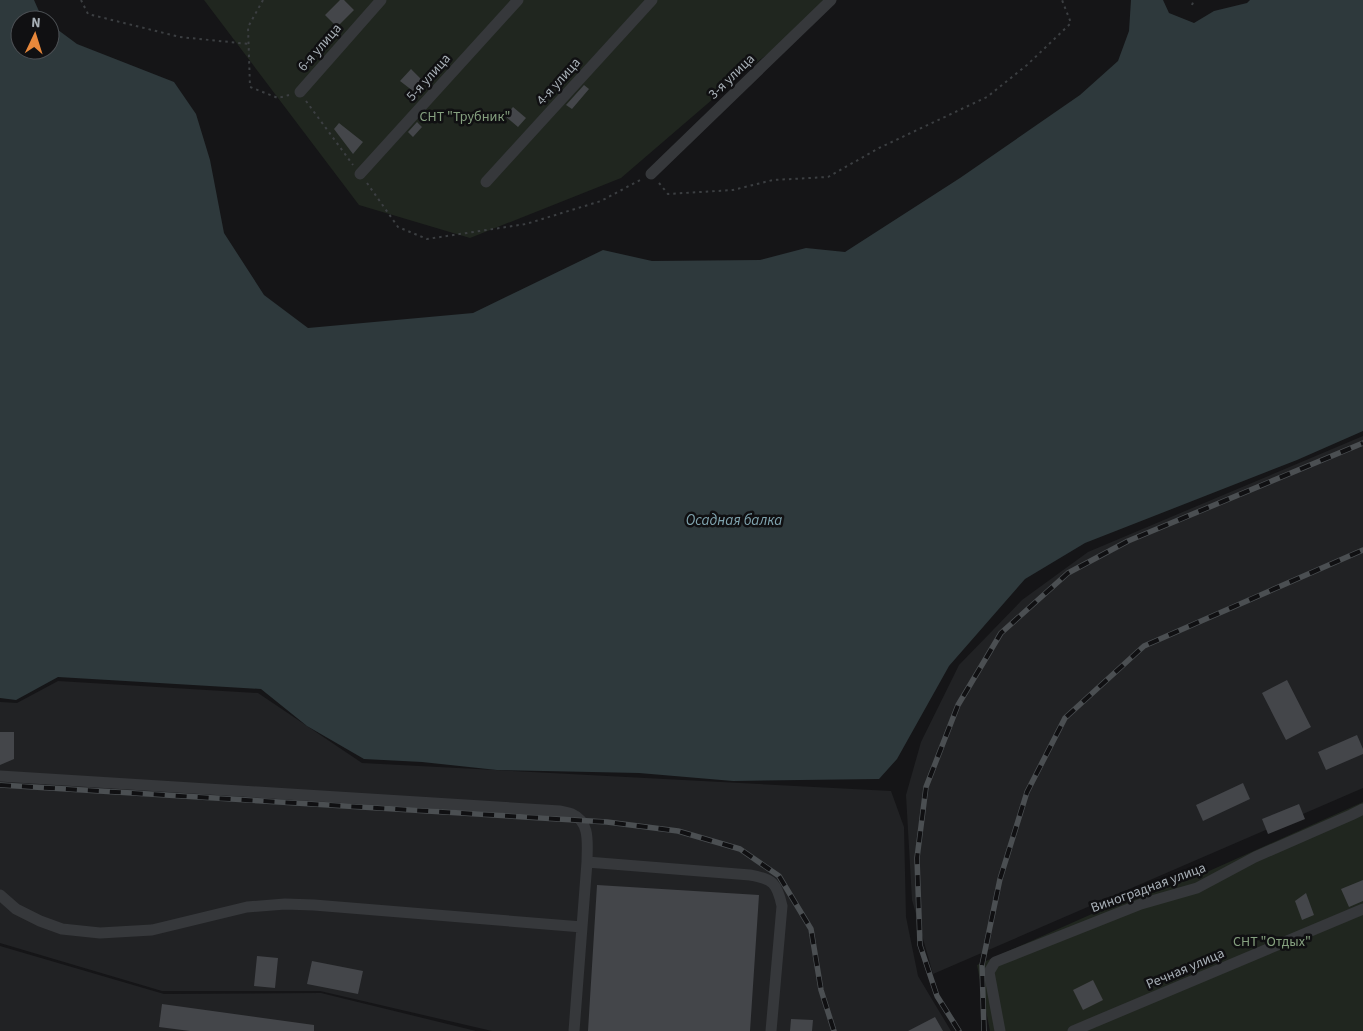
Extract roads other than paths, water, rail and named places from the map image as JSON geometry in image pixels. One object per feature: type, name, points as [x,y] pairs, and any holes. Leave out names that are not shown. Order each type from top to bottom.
[{"type":"street","name":"6-я улица","points":[[300,92],[381,0]]},
{"type":"street","name":"5-я улица","points":[[360,174],[518,0]]},
{"type":"street","name":"4-я улица","points":[[486,182],[652,0]]},
{"type":"street","name":"3-я улица","points":[[651,174],[832,0]]},
{"type":"street","points":[[0,776],[560,811],[572,814],[585,826],[587,835],[587,862],[574,1031]]},
{"type":"street","name":"Виноградная улица","points":[[1000,1031],[990,972],[994,962],[1141,904],[1197,888],[1255,857],[1351,816],[1363,809]]},
{"type":"street","points":[[587,862],[750,875],[762,878],[773,884],[779,891],[782,906],[771,1031]]},
{"type":"street","points":[[0,895],[16,909],[40,921],[62,929],[100,933],[152,930],[247,907],[285,904],[582,927]]},
{"type":"street","name":"Речная улица","points":[[1073,1031],[1363,909]]},
{"type":"water","name":"Осадная балка","points":[[0,0],[34,0],[38,10],[10,10],[10,60],[60,60],[60,31],[77,44],[174,82],[196,114],[210,160],[224,233],[264,295],[308,328],[473,313],[603,250],[652,261],[760,260],[806,248],[845,252],[960,178],[1080,95],[1118,61],[1129,31],[1131,0],[1163,0],[1169,13],[1194,23],[1214,11],[1247,3],[1250,0],[1363,0],[1363,431],[1297,460],[1085,543],[1025,579],[949,666],[897,759],[879,779],[733,781],[639,773],[497,770],[422,762],[364,759],[307,726],[261,689],[58,677],[16,700],[0,698]]},
{"type":"railway","points":[[959,1031],[937,996],[920,945],[917,858],[926,787],[958,705],[1001,633],[1068,573],[1128,541],[1363,443]]},
{"type":"railway","points":[[984,1031],[982,965],[1000,879],[1027,792],[1065,718],[1144,646],[1363,550]]},
{"type":"railway","points":[[0,785],[607,822],[678,831],[740,849],[779,876],[811,929],[821,990],[834,1031]]},
{"type":"park label","name":"СНТ \"Трубник\"","points":[[465,116]]},
{"type":"park label","name":"СНТ \"Отдых\"","points":[[1272,941]]}]
